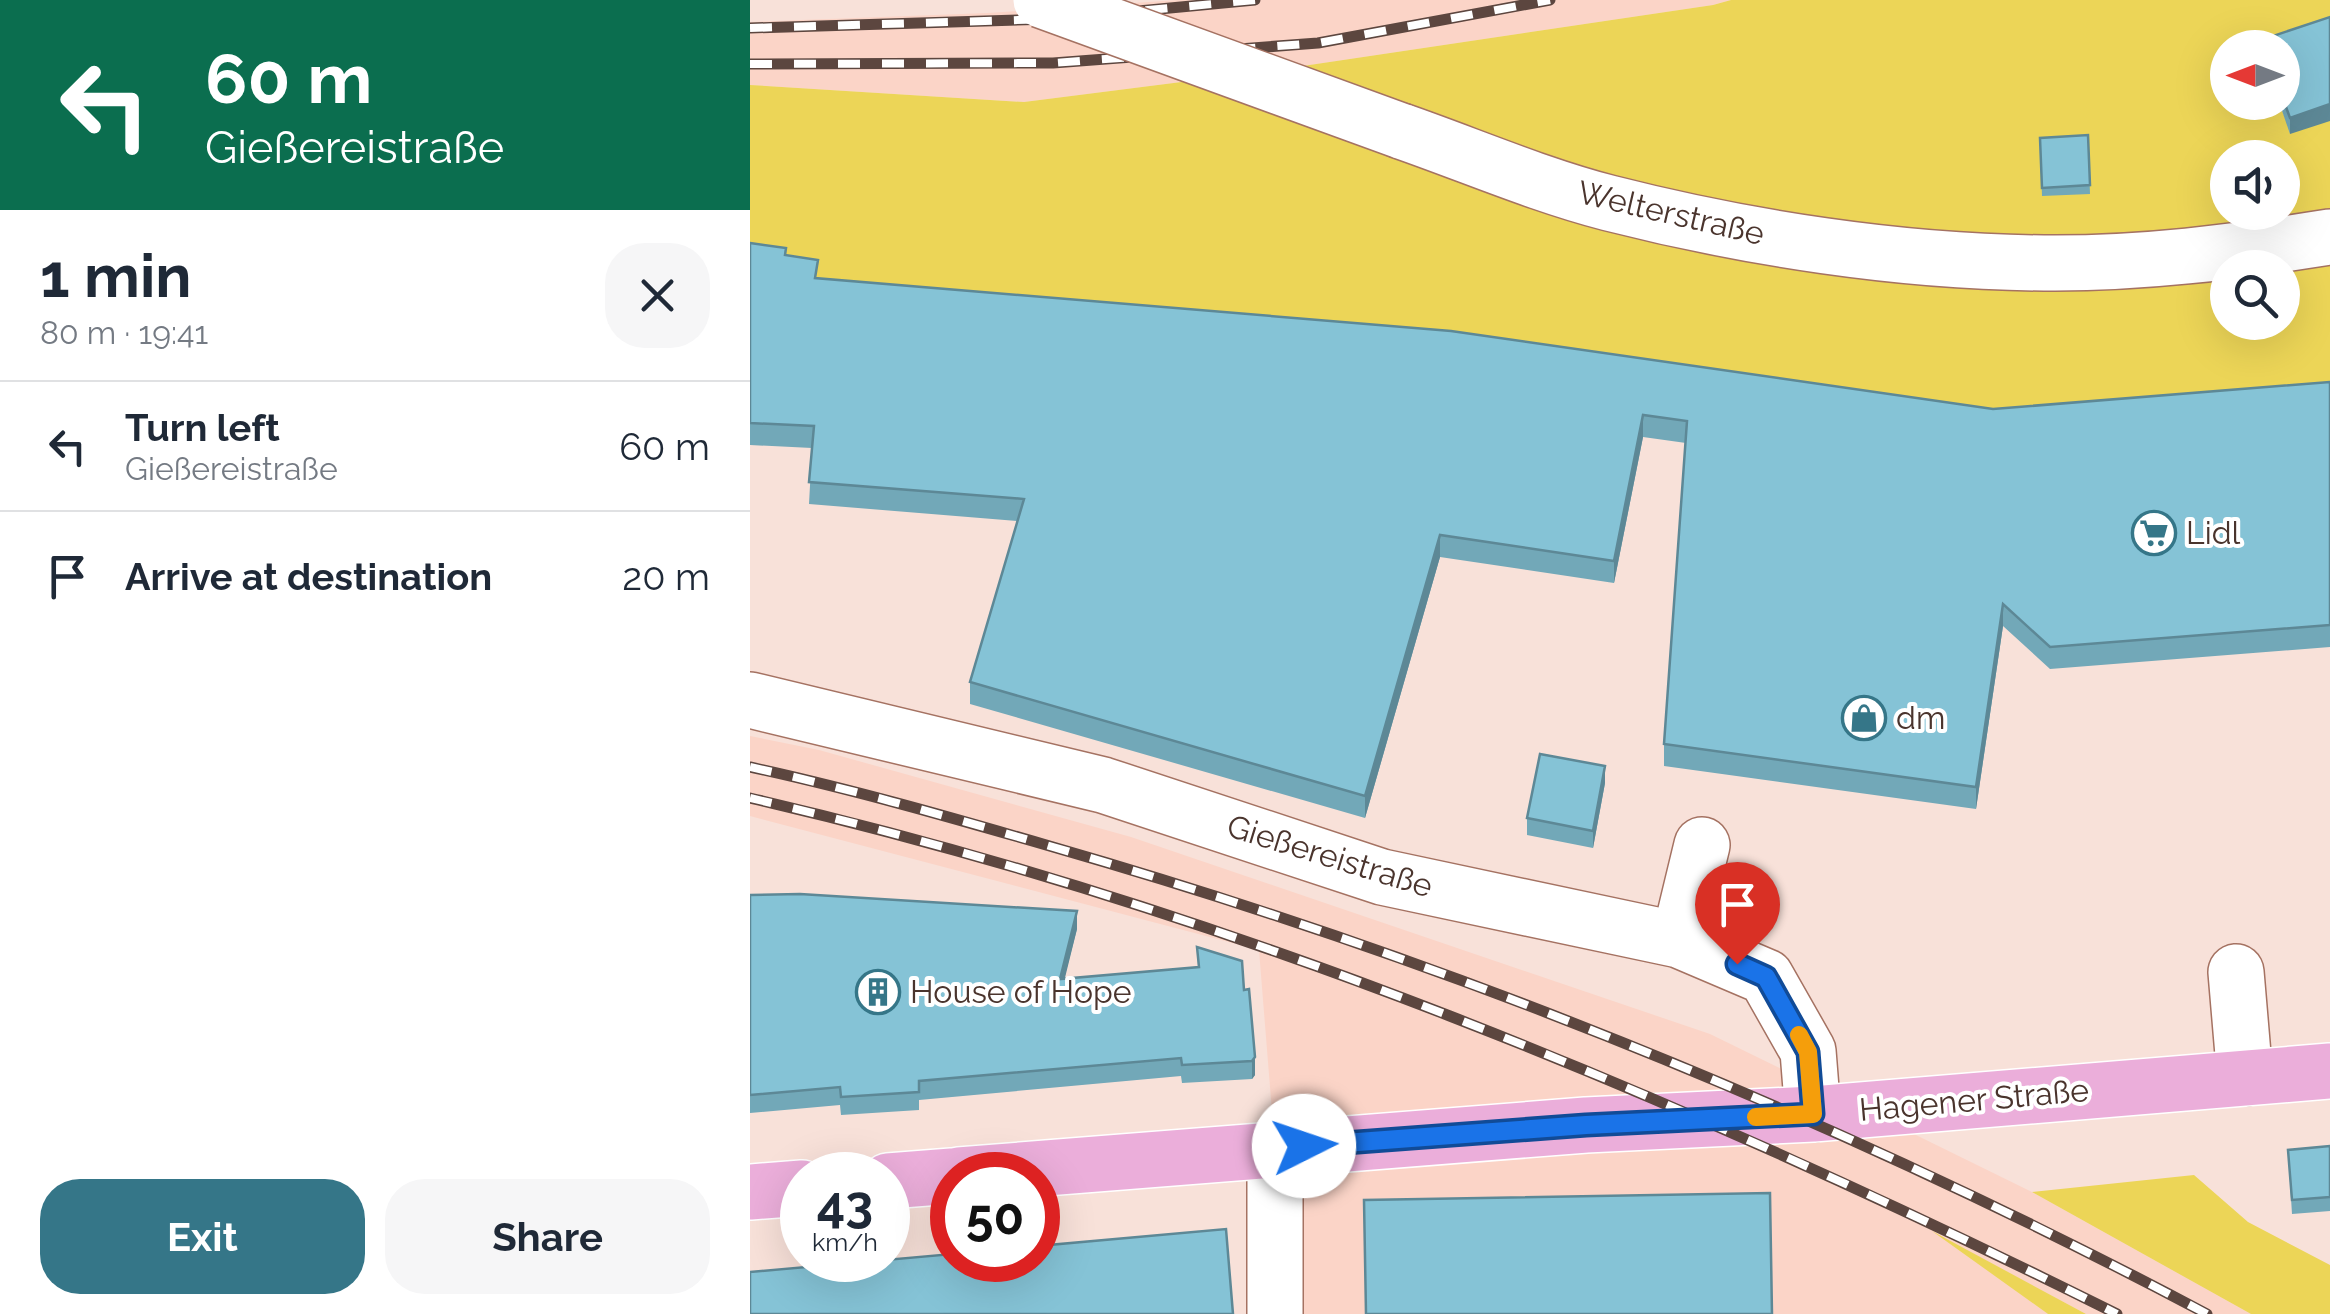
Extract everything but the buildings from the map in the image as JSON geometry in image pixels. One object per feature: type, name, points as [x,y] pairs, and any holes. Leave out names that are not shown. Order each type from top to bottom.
[{"type":"main road","name":"Hagener Straße","points":[[1060,1166],[1586,1125],[1813,1114],[2330,1071]]},
{"type":"main road","points":[[750,1192],[780,1190]]},
{"type":"street","name":"Welterstraße","points":[[1042,0],[1604,202],[1727,231],[1873,252],[2042,264],[2229,252],[2330,238]]},
{"type":"street","name":"Gießereistraße","points":[[750,700],[1103,785],[1382,877],[1679,940],[1766,977],[1808,1052],[1813,1114]]},
{"type":"street","points":[[1679,940],[1702,845]]},
{"type":"street","points":[[2236,972],[2244,1078]]},
{"type":"street","points":[[1274,1149],[1275,1314]]},
{"type":"shaded area","points":[[1178,0],[1731,0],[1276,70],[1024,102],[750,85],[750,22],[988,13]]},
{"type":"shaded area","points":[[1731,0],[2330,0],[2330,34],[2300,43],[2300,30],[2210,30],[2210,120],[2330,121],[2330,404],[1993,431],[825,301],[750,266],[750,85],[1024,102],[1276,70]]},
{"type":"shaded area","points":[[750,736],[819,750],[1131,837],[1710,1034],[2032,1192],[2251,1314],[2086,1314],[1942,1237],[2048,1314],[1276,1314],[1275,1149],[1259,950],[750,816]]},
{"type":"shaded area","points":[[2194,1175],[2248,1222],[2330,1265],[2330,1314],[2251,1314],[2032,1192]]},
{"type":"shaded area","points":[[1932,1231],[2086,1314],[2048,1314]]},
{"type":"railway","points":[[750,28],[1053,19],[1255,0]]},
{"type":"railway","points":[[750,64],[1053,63],[1318,43],[1550,0]]},
{"type":"railway","points":[[750,767],[940,815],[1203,892],[1497,994],[1786,1111],[1928,1175],[2207,1314]]},
{"type":"railway","points":[[750,798],[928,843],[1104,894],[1277,952],[1448,1016],[1786,1157],[2117,1314]]},
{"type":"slow traffic","points":[[1756,1117],[1813,1114],[1808,1052],[1799,1035]]},
{"type":"place","name":"Lidl","points":[[2154,533]]},
{"type":"place","name":"dm","points":[[1864,718]]},
{"type":"place","name":"House of Hope","points":[[878,992]]},
{"type":"route","points":[[1304,1146],[1586,1125],[1813,1114],[1808,1052],[1766,977],[1737,964]]}]
